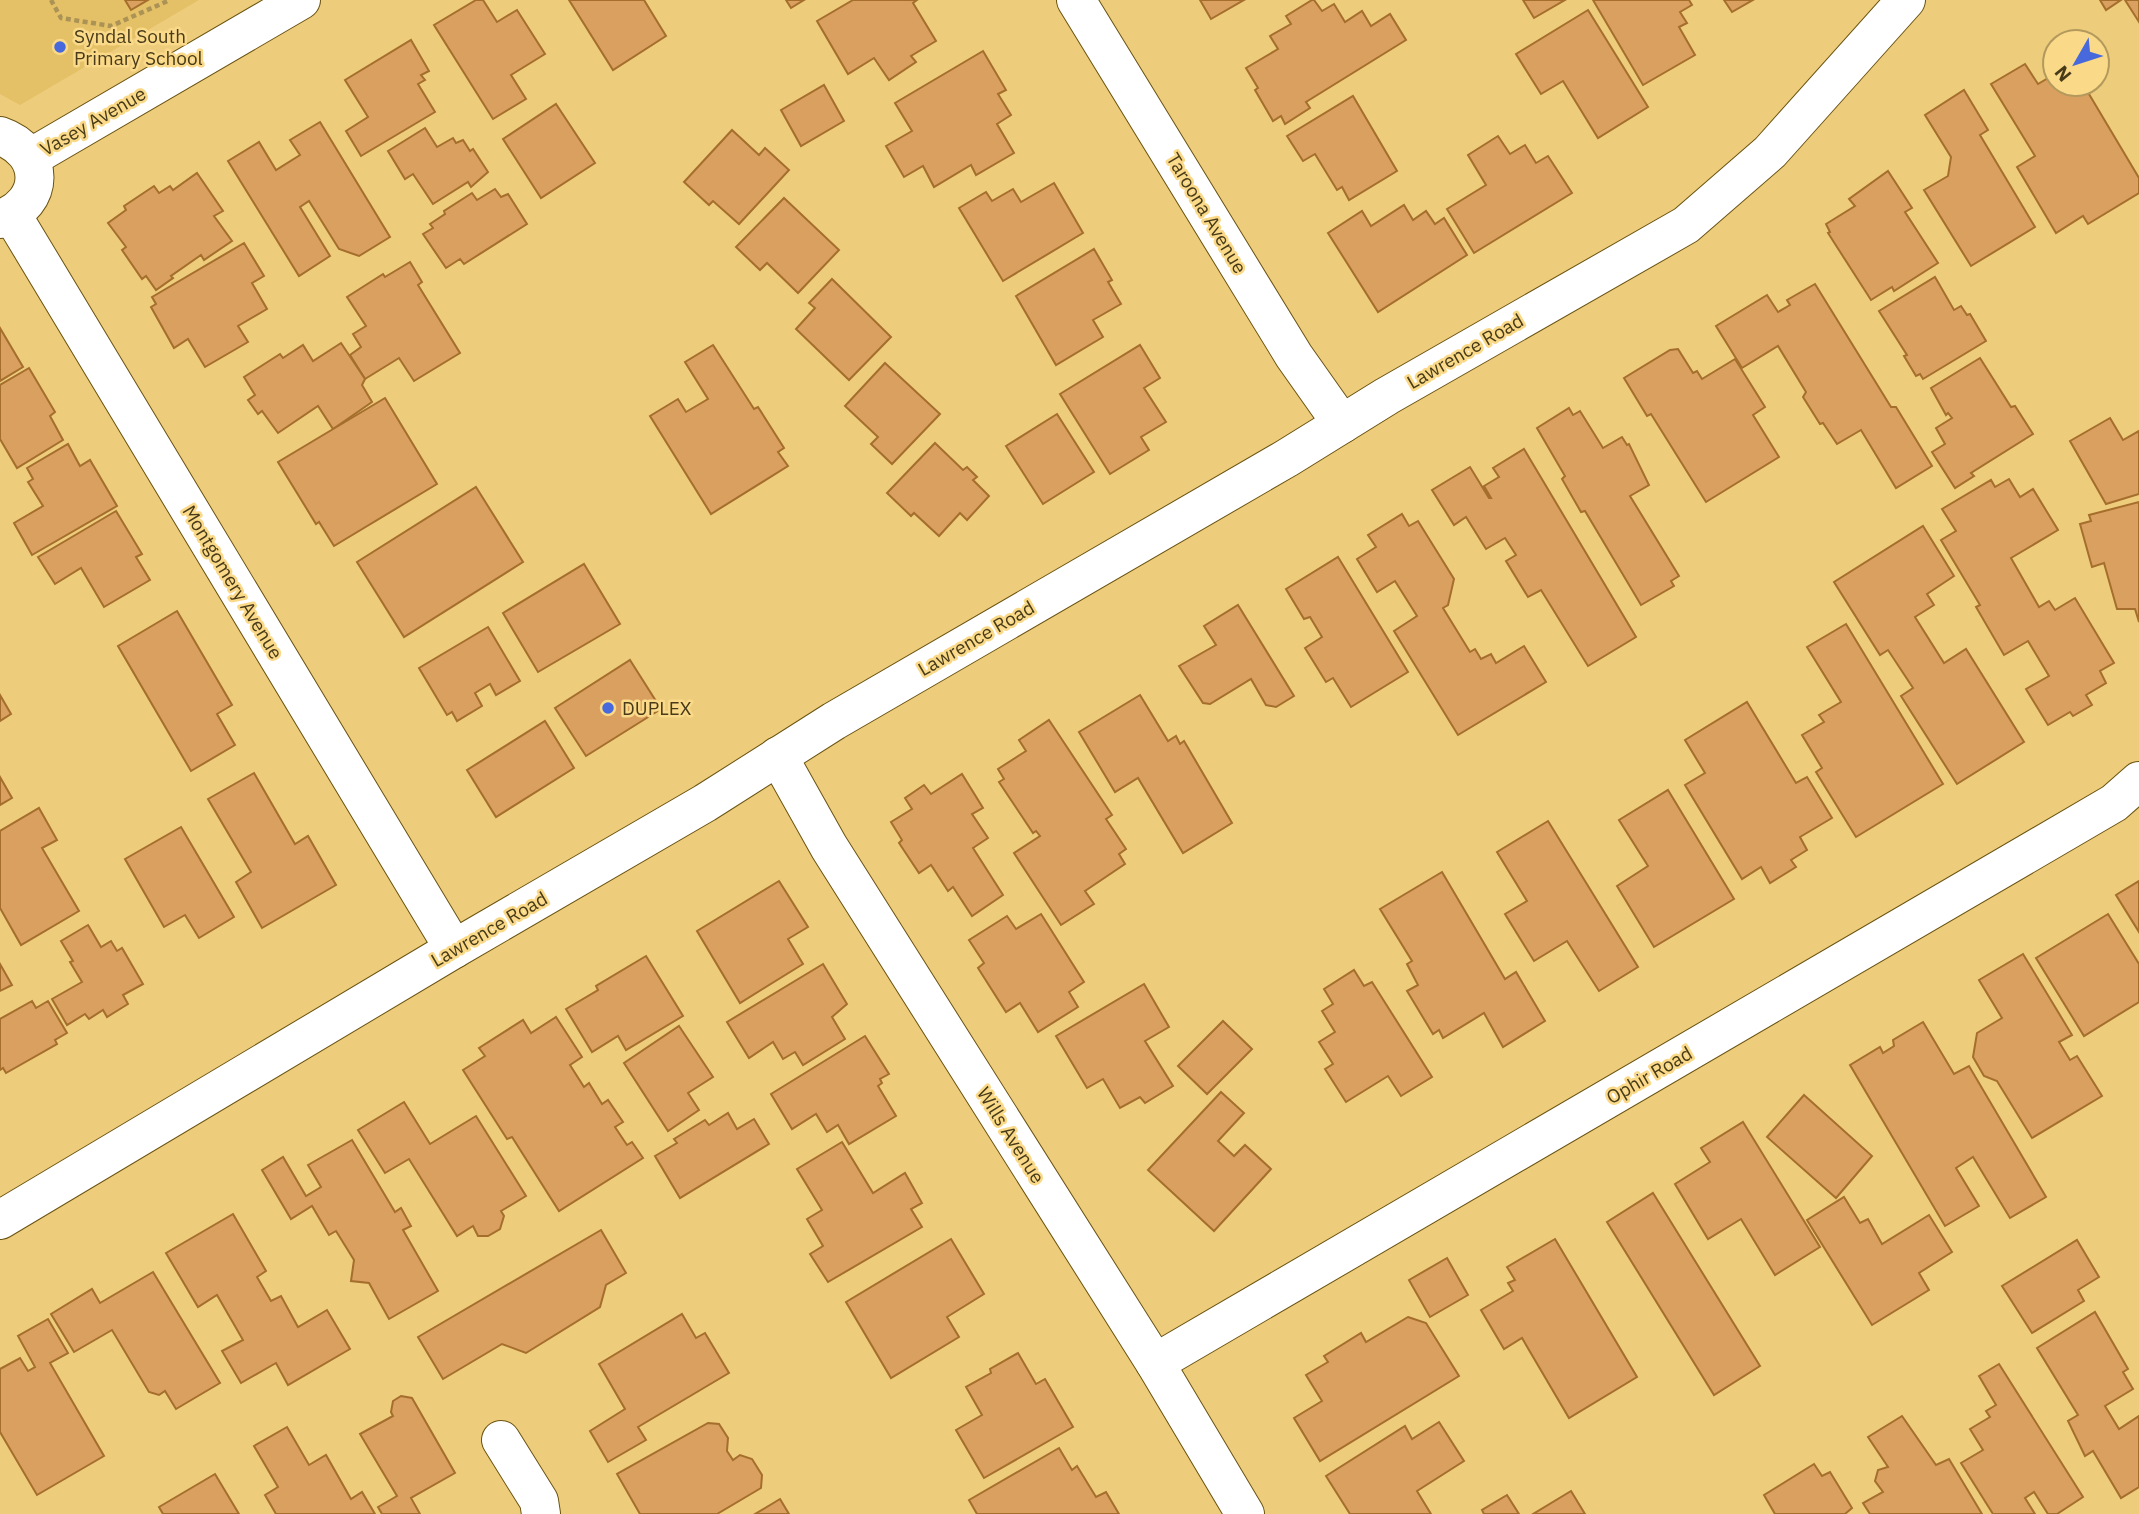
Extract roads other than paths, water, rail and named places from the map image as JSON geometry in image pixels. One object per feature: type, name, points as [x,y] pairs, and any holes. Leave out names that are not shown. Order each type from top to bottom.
[{"type":"street","name":"Vasey Avenue","points":[[15,147],[301,0]]},
{"type":"street","name":"Taroona Avenue","points":[[1076,0],[1294,356],[1342,424]]},
{"type":"street","name":"Lawrence Road","points":[[0,1220],[454,949],[705,803],[778,755],[1686,225],[1770,152],[1906,0]]},
{"type":"street","points":[[6,217],[29,200],[34,187],[34,172],[15,147]]},
{"type":"street","name":"Montgomery Avenue","points":[[6,217],[454,949]]},
{"type":"street","name":"Wills Avenue","points":[[778,755],[829,847],[1155,1363],[1245,1514]]},
{"type":"street","name":"Ophir Road","points":[[1155,1363],[2114,803],[2139,781]]},
{"type":"street","points":[[501,1440],[539,1501],[541,1514]]},
{"type":"place","name":"Syndal South Primary School","points":[[60,47]]},
{"type":"place","name":"DUPLEX","points":[[608,708]]}]
